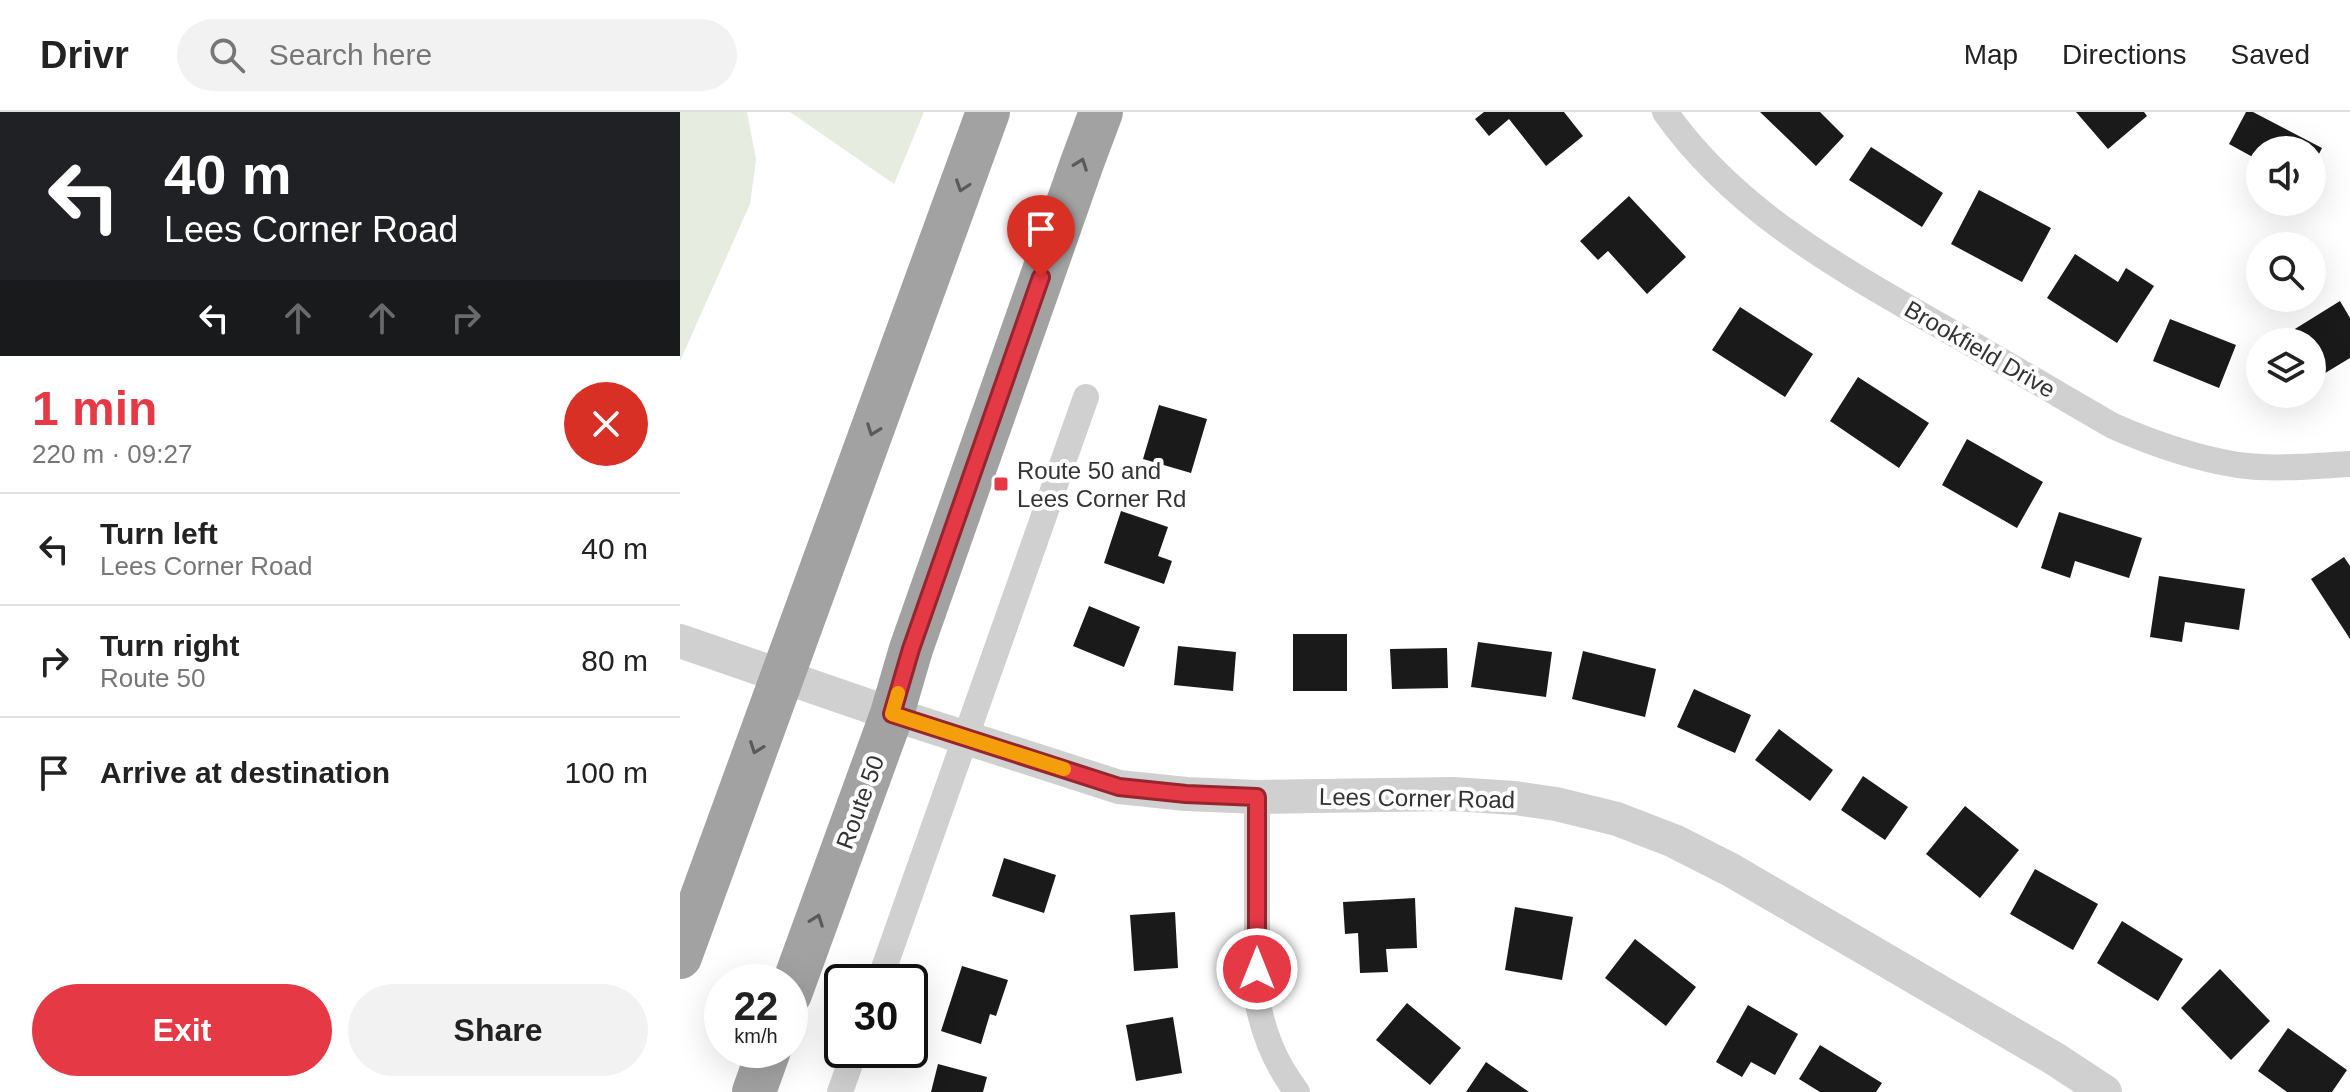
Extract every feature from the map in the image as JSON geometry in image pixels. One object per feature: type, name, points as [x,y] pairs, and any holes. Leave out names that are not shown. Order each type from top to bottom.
[{"type":"highway","points":[[680,957],[988,112]]},
{"type":"highway","name":"Route 50","points":[[801,964],[892,714],[911,649],[1101,112]]},
{"type":"highway","points":[[754,1092],[763,1068]]},
{"type":"street","name":"Brookfield Drive","points":[[1665,112],[1679,133],[1723,180],[1772,222],[1814,252],[2113,426],[2155,444],[2241,465],[2289,468],[2350,464]]},
{"type":"street","points":[[885,964],[1086,397]]},
{"type":"street","name":"Lees Corner Road","points":[[680,641],[1119,787],[1257,797],[1453,794],[1556,804],[1617,819],[1674,841],[1731,870],[2055,1059],[2105,1092]]},
{"type":"street","points":[[1257,797],[1257,998],[1270,1050],[1297,1092]]},
{"type":"street","points":[[840,1092],[849,1068]]},
{"type":"shaded area","points":[[680,112],[747,112],[756,160],[750,204],[680,361]]},
{"type":"shaded area","points":[[790,112],[924,112],[894,184]]},
{"type":"building","points":[[1484,112],[1564,112],[1583,136],[1546,166],[1509,119],[1489,136],[1475,119]]},
{"type":"building","points":[[1760,112],[1820,112],[1844,136],[1816,166]]},
{"type":"building","points":[[2076,112],[2144,112],[2147,116],[2108,149]]},
{"type":"building","points":[[2246,112],[2253,112],[2299,136],[2246,136],[2246,153],[2229,144]]},
{"type":"building","points":[[1871,147],[1943,193],[1922,227],[1849,180]]},
{"type":"building","points":[[1979,190],[2051,228],[2022,282],[1951,244]]},
{"type":"building","points":[[1629,196],[1686,257],[1647,294],[1608,251],[1598,260],[1580,241]]},
{"type":"building","points":[[2075,254],[2118,282],[2126,268],[2154,286],[2117,343],[2047,298]]},
{"type":"building","points":[[2340,301],[2350,318],[2350,358],[2326,373],[2326,328],[2297,328]]},
{"type":"building","points":[[1740,307],[1813,354],[1785,397],[1712,350]]},
{"type":"building","points":[[2170,319],[2236,345],[2219,388],[2153,361]]},
{"type":"building","points":[[1858,377],[1929,423],[1899,468],[1830,421]]},
{"type":"building","points":[[1159,405],[1207,419],[1191,473],[1143,459]]},
{"type":"building","points":[[1967,439],[2043,482],[2017,528],[1942,485]]},
{"type":"building","points":[[1121,511],[1168,527],[1158,556],[1172,561],[1164,584],[1104,563]]},
{"type":"building","points":[[2059,512],[2142,538],[2129,578],[2075,561],[2070,578],[2041,568]]},
{"type":"building","points":[[2344,557],[2350,566],[2350,639],[2311,579]]},
{"type":"building","points":[[2159,576],[2245,589],[2239,630],[2185,622],[2182,642],[2150,637]]},
{"type":"building","points":[[1089,606],[1140,627],[1124,667],[1073,646]]},
{"type":"building","points":[[1293,634],[1347,634],[1347,691],[1293,691]]},
{"type":"building","points":[[1478,642],[1552,652],[1546,697],[1471,687]]},
{"type":"building","points":[[1178,646],[1236,652],[1233,691],[1174,685]]},
{"type":"building","points":[[1447,648],[1448,688],[1392,689],[1390,649]]},
{"type":"building","points":[[1583,651],[1656,669],[1645,717],[1572,699]]},
{"type":"building","points":[[1694,689],[1751,715],[1735,753],[1677,727]]},
{"type":"building","points":[[1779,729],[1833,770],[1810,801],[1755,760]]},
{"type":"building","points":[[1863,776],[1908,807],[1885,840],[1841,810]]},
{"type":"building","points":[[1965,806],[2019,850],[1980,898],[1926,854]]},
{"type":"building","points":[[1004,858],[1056,875],[1044,913],[992,896]]},
{"type":"building","points":[[2035,869],[2098,904],[2073,950],[2010,914]]},
{"type":"building","points":[[1415,898],[1417,948],[1386,949],[1388,972],[1360,973],[1358,933],[1345,934],[1343,902]]},
{"type":"building","points":[[1515,907],[1573,917],[1562,980],[1505,970]]},
{"type":"building","points":[[1175,912],[1178,968],[1134,971],[1130,915]]},
{"type":"building","points":[[2122,921],[2183,959],[2158,1001],[2097,963]]},
{"type":"building","points":[[1635,939],[1696,987],[1666,1026],[1605,978]]},
{"type":"building","points":[[962,966],[1008,980],[996,1016],[990,1014],[981,1044],[941,1031]]},
{"type":"building","points":[[2220,969],[2270,1021],[2231,1060],[2181,1008]]},
{"type":"building","points":[[1407,1003],[1461,1048],[1430,1085],[1376,1040]]},
{"type":"building","points":[[1748,1005],[1798,1034],[1775,1075],[1751,1062],[1742,1077],[1716,1062]]},
{"type":"building","points":[[1173,1017],[1182,1073],[1136,1081],[1126,1025]]},
{"type":"building","points":[[2288,1028],[2347,1070],[2332,1092],[2287,1092],[2258,1071]]},
{"type":"building","points":[[1820,1045],[1882,1083],[1876,1092],[1820,1092],[1799,1079]]},
{"type":"building","points":[[1486,1062],[1529,1092],[1466,1092]]},
{"type":"building","points":[[938,1064],[987,1077],[983,1092],[931,1092]]},
{"type":"slow traffic","points":[[898,693],[892,714],[1064,769]]},
{"type":"place","name":"Route 50 and Lees Corner Rd","points":[[1001,484]]},
{"type":"route","points":[[1041,277],[911,649],[892,714],[1119,787],[1257,797],[1257,969]]}]
